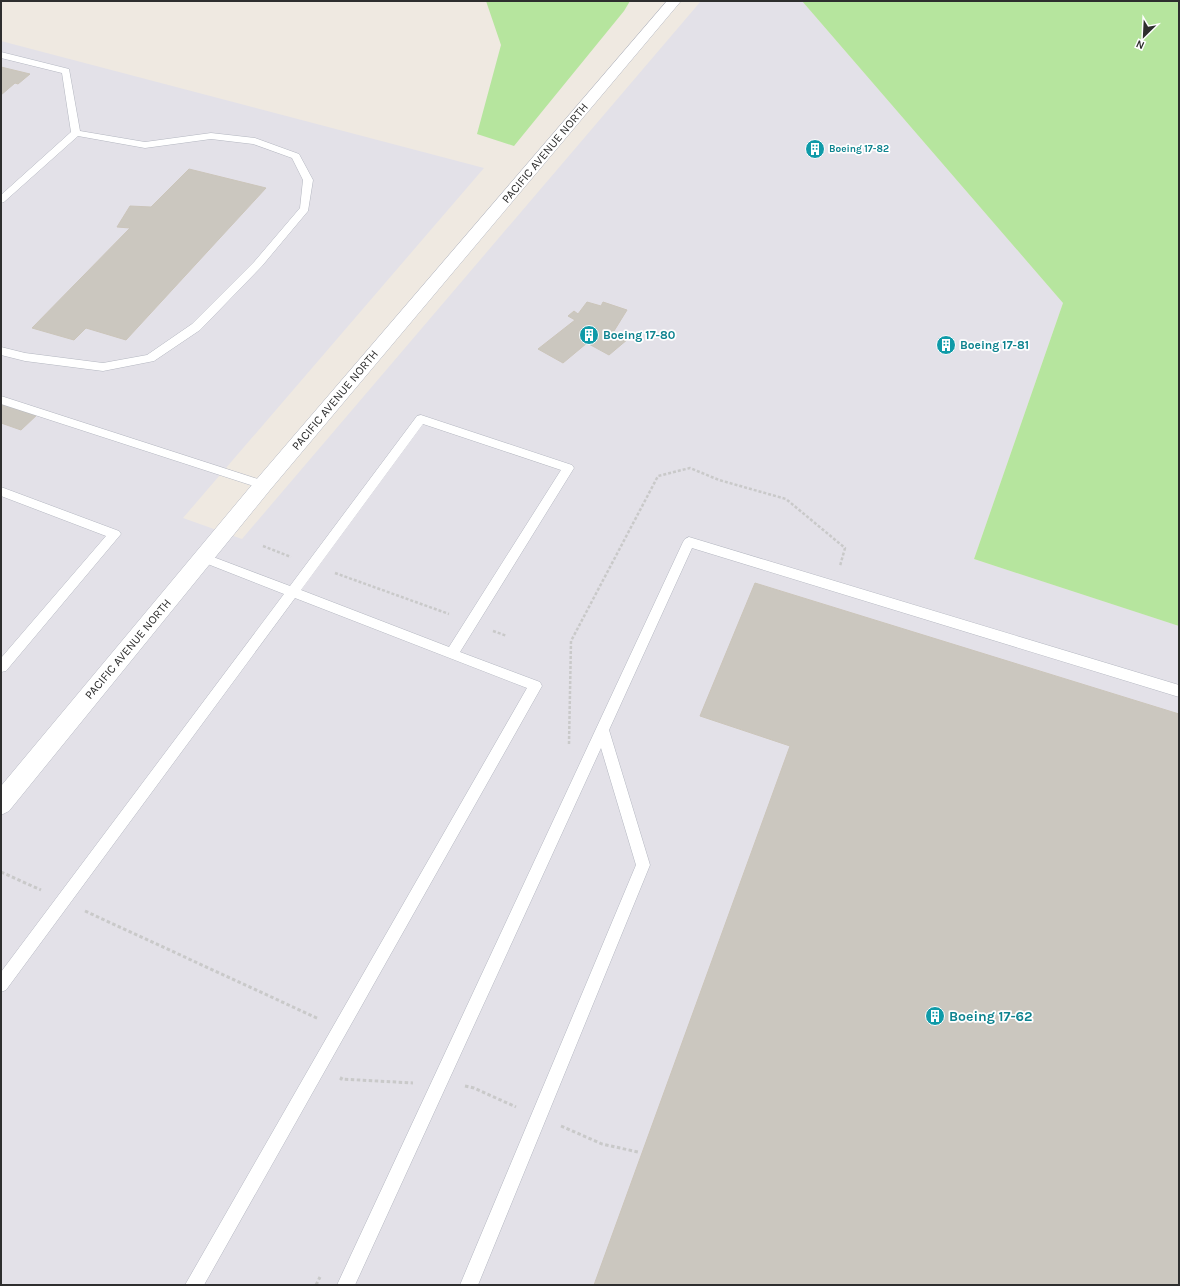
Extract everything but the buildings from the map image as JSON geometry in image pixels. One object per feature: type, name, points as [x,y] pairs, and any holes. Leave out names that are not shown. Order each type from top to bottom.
[{"type":"street","name":"PACIFIC AVENUE NORTH","points":[[4,794],[204,558],[263,485],[674,1]]},
{"type":"lane","points":[[1,55],[66,71],[76,133]]},
{"type":"lane","points":[[1,200],[76,133]]},
{"type":"lane","points":[[1,351],[25,357],[103,367],[150,358],[196,327],[258,264],[305,209],[308,180],[296,156],[255,141],[210,136],[145,145],[76,133]]},
{"type":"lane","points":[[1,400],[263,485]]},
{"type":"lane","points":[[1,984],[421,419],[568,468],[452,654]]},
{"type":"lane","points":[[1,491],[115,534],[1,667]]},
{"type":"lane","points":[[346,1285],[689,542],[835,585],[1179,691]]},
{"type":"lane","points":[[194,1285],[535,686],[204,558]]},
{"type":"lane","points":[[469,1285],[643,865],[602,728]]},
{"type":"path","points":[[569,750],[572,641],[658,476],[690,468],[719,480],[786,499],[845,548],[835,585]]},
{"type":"path","points":[[263,546],[507,636]]},
{"type":"path","points":[[409,1090],[416,1076]]},
{"type":"path","points":[[316,1285],[323,1271]]},
{"type":"shaded area","points":[[701,1],[802,1],[1063,303],[974,559],[1179,626],[1179,1285],[1,1285],[1,41],[484,168],[183,518],[242,539]]},
{"type":"green space","points":[[486,1],[630,1],[624,11],[514,146],[477,134],[501,45]]},
{"type":"green space","points":[[802,1],[1179,1],[1179,626],[974,559],[1063,303]]},
{"type":"place","name":"Boeing 17-82","points":[[815,149]]},
{"type":"place","name":"Boeing 17-80","points":[[589,335]]},
{"type":"place","name":"Boeing 17-81","points":[[946,345]]},
{"type":"place","name":"Boeing 17-62","points":[[935,1016]]}]
